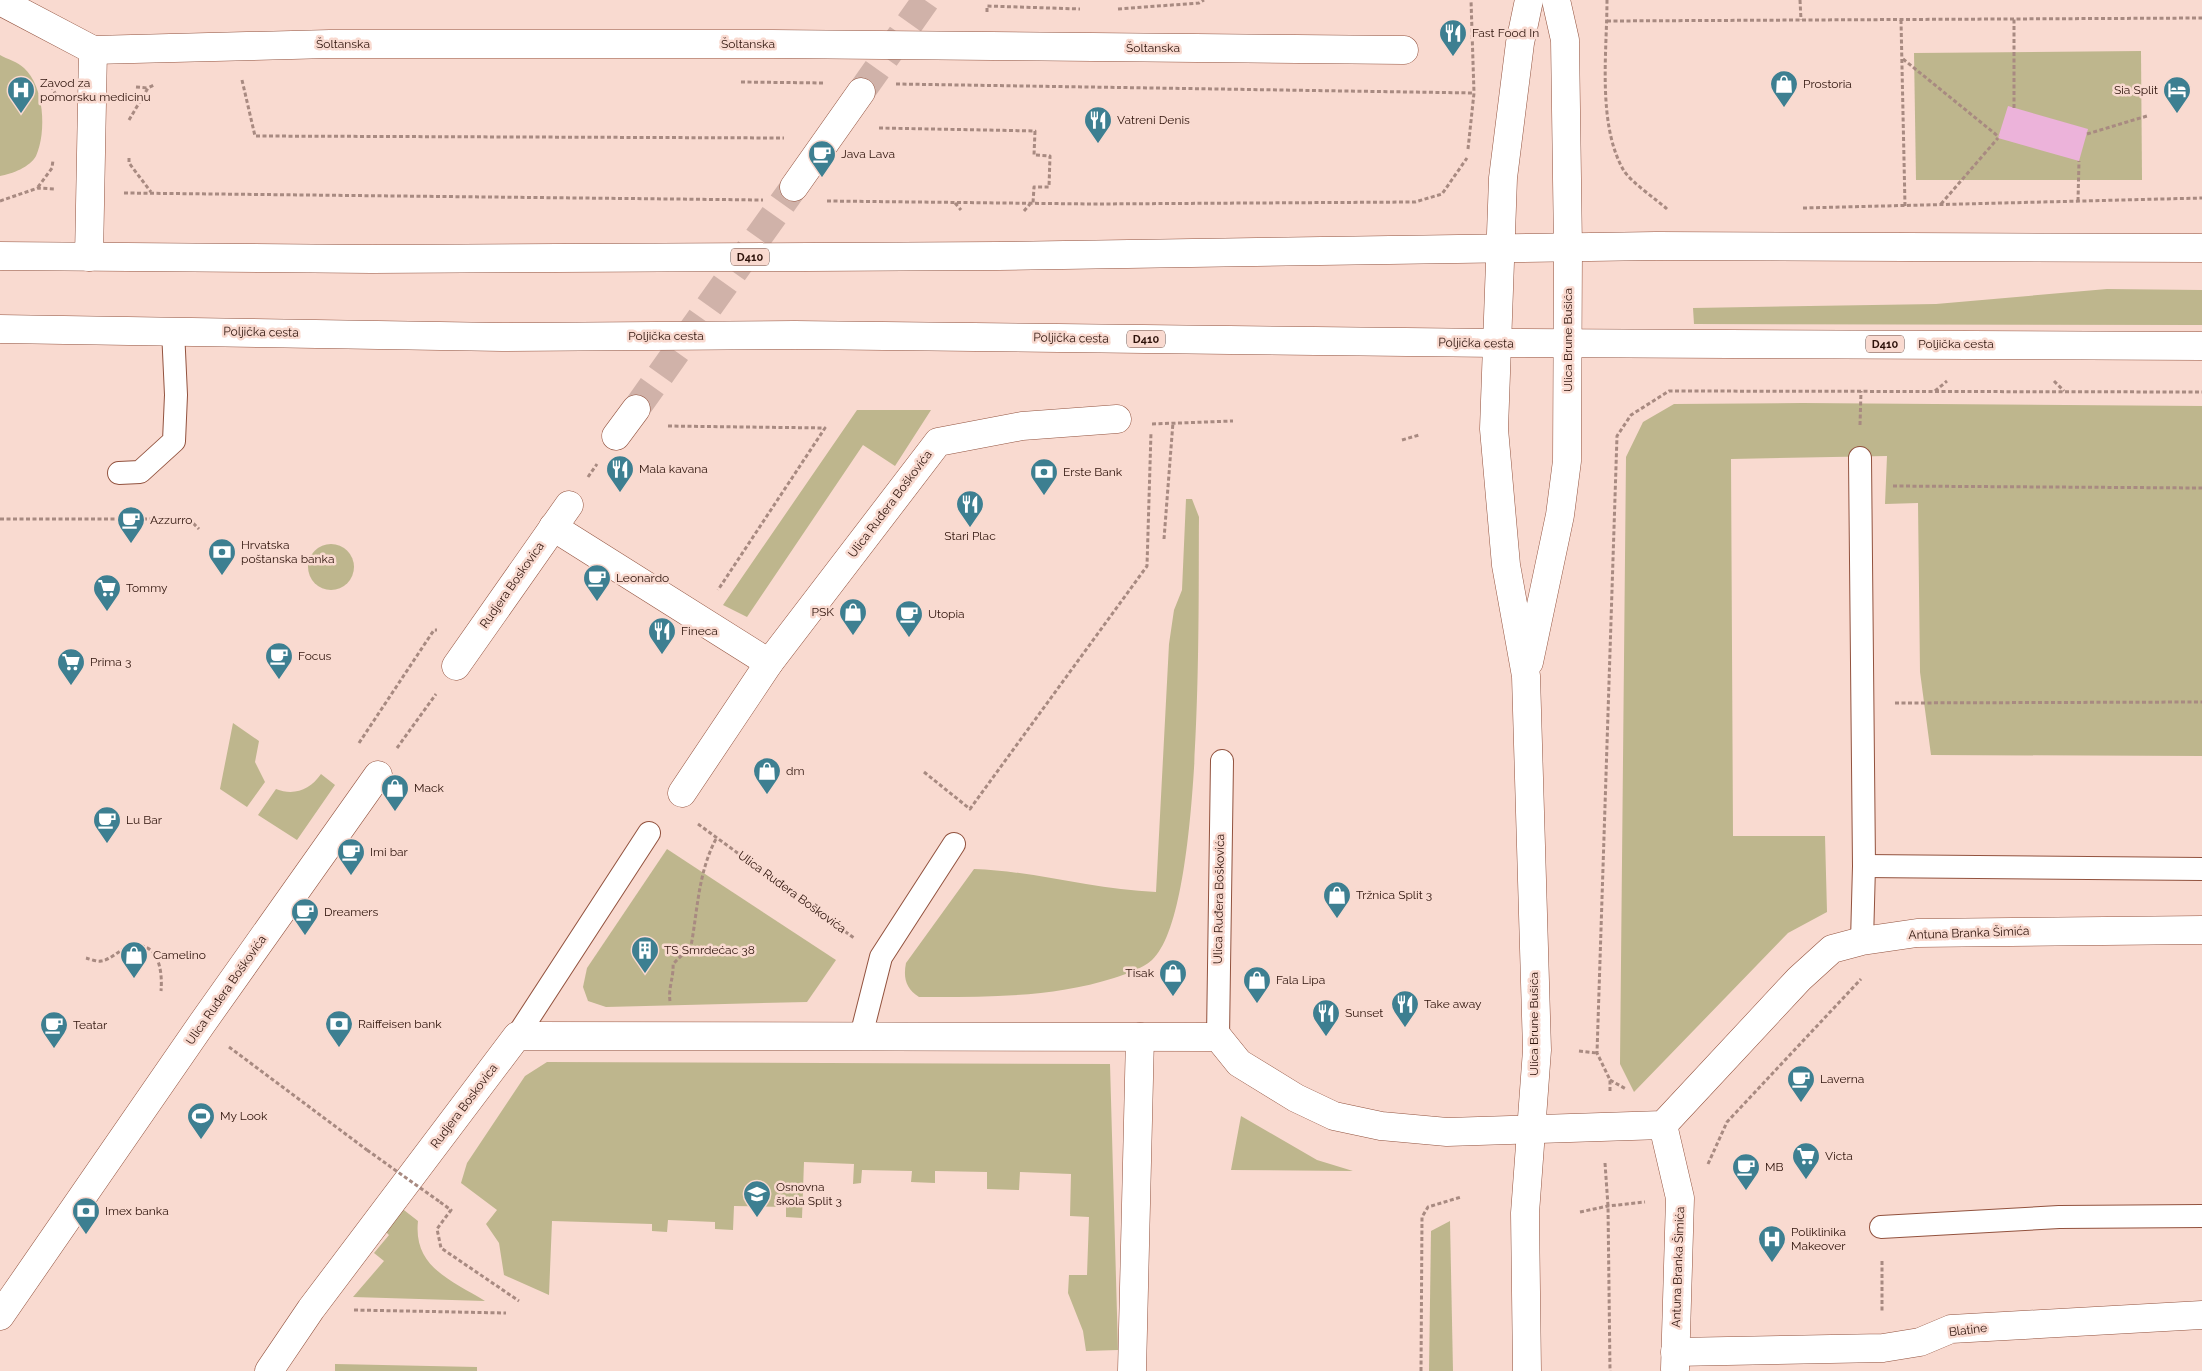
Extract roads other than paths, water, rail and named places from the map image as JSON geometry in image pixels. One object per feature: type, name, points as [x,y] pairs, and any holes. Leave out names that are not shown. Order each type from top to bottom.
[{"type":"street","name":"Ulica Brune Bušića","points":[[1527,1371],[1525,1213],[1536,1050],[1526,676],[1506,566],[1498,493],[1494,429],[1499,250],[1507,137],[1529,0]]},
{"type":"street","name":"Ulica Brune Bušića","points":[[1526,676],[1560,515],[1567,461],[1568,248],[1565,40],[1556,0]]},
{"type":"street","name":"Šoltanska","points":[[0,1],[92,50],[330,44],[773,44],[1404,50]]},
{"type":"street","points":[[89,256],[92,50]]},
{"type":"street","points":[[794,187],[861,92]]},
{"type":"street","name":"D410","points":[[0,256],[382,259],[998,256],[1499,250],[1656,246],[2202,248]]},
{"type":"street","name":"Poljička cesta","points":[[0,329],[174,330],[502,337],[795,335],[1497,343],[2202,346]]},
{"type":"street","name":"Ulica Ruđera Boškovića","points":[[682,793],[770,663],[938,442],[1022,426],[1117,419]]},
{"type":"street","name":"Rudjera Boskovica","points":[[456,666],[569,504]]},
{"type":"street","points":[[553,527],[770,663]]},
{"type":"street","name":"Ulica Ruđera Boškovića","points":[[0,1316],[201,1025],[378,775]]},
{"type":"street","name":"Antuna Branka Šimića","points":[[1675,1361],[1680,1198],[1663,1125],[1799,979],[1832,949],[1862,940],[1917,933],[2202,930]]},
{"type":"street","points":[[516,1036],[1218,1037],[1239,1063],[1296,1098],[1334,1116],[1381,1126],[1429,1132],[1663,1125]]},
{"type":"street","name":"Rudjera Boskovica","points":[[269,1371],[311,1309],[516,1036]]},
{"type":"street","points":[[1132,1371],[1140,1037]]},
{"type":"street","name":"Blatine","points":[[1675,1361],[1883,1348],[1920,1342],[1951,1329],[2202,1315]]},
{"type":"lane","points":[[119,472],[140,472],[174,441],[176,394],[174,330]]},
{"type":"lane","points":[[1860,458],[1864,866],[1862,940]]},
{"type":"lane","name":"Ulica Ruđera Boškovića","points":[[1218,1037],[1222,761]]},
{"type":"lane","name":"Rudjera Boskovica","points":[[516,1036],[649,833]]},
{"type":"lane","points":[[861,1036],[881,957],[954,844]]},
{"type":"lane","points":[[1864,866],[2202,870]]},
{"type":"lane","points":[[1881,1227],[2059,1217],[2202,1216]]},
{"type":"tunnel","points":[[861,92],[926,0]]},
{"type":"tunnel","points":[[636,409],[794,187]]},
{"type":"place","name":"Fast Food In","points":[[1453,57]]},
{"type":"place","name":"Prostoria","points":[[1784,108]]},
{"type":"place","name":"Zavod za pomorsku medicinu","points":[[21,114]]},
{"type":"place","name":"Sia Split","points":[[2177,114]]},
{"type":"place","name":"Vatreni Denis","points":[[1098,144]]},
{"type":"place","name":"Java Lava","points":[[822,178]]},
{"type":"place","name":"Mala kavana","points":[[620,493]]},
{"type":"place","name":"Erste Bank","points":[[1044,496]]},
{"type":"place","name":"Stari Plac","points":[[970,528]]},
{"type":"place","name":"Azzurro","points":[[131,544]]},
{"type":"place","name":"Hrvatska poštanska banka","points":[[222,576]]},
{"type":"place","name":"Leonardo","points":[[597,602]]},
{"type":"place","name":"Tommy","points":[[107,612]]},
{"type":"place","name":"PSK","points":[[853,636]]},
{"type":"place","name":"Utopia","points":[[909,638]]},
{"type":"place","name":"Fineca","points":[[662,655]]},
{"type":"place","name":"Focus","points":[[279,680]]},
{"type":"place","name":"Prima 3","points":[[71,686]]},
{"type":"place","name":"dm","points":[[767,795]]},
{"type":"place","name":"Mack","points":[[395,812]]},
{"type":"place","name":"Lu Bar","points":[[107,844]]},
{"type":"place","name":"Imi bar","points":[[351,876]]},
{"type":"place","name":"Tržnica Split 3","points":[[1337,919]]},
{"type":"place","name":"Dreamers","points":[[305,936]]},
{"type":"place","name":"TS Smrdećac 38","points":[[645,974]]},
{"type":"place","name":"Camelino","points":[[134,979]]},
{"type":"place","name":"Tisak","points":[[1173,997]]},
{"type":"place","name":"Fala Lipa","points":[[1257,1004]]},
{"type":"place","name":"Take away","points":[[1405,1028]]},
{"type":"place","name":"Sunset","points":[[1326,1037]]},
{"type":"place","name":"Raiffeisen bank","points":[[339,1048]]},
{"type":"place","name":"Teatar","points":[[54,1049]]},
{"type":"place","name":"Laverna","points":[[1801,1103]]},
{"type":"place","name":"My Look","points":[[201,1140]]},
{"type":"place","name":"Victa","points":[[1806,1180]]},
{"type":"place","name":"MB","points":[[1746,1191]]},
{"type":"place","name":"Osnovna škola Split 3","points":[[757,1218]]},
{"type":"place","name":"Imex banka","points":[[86,1235]]},
{"type":"place","name":"Poliklinika Makeover","points":[[1772,1263]]}]
